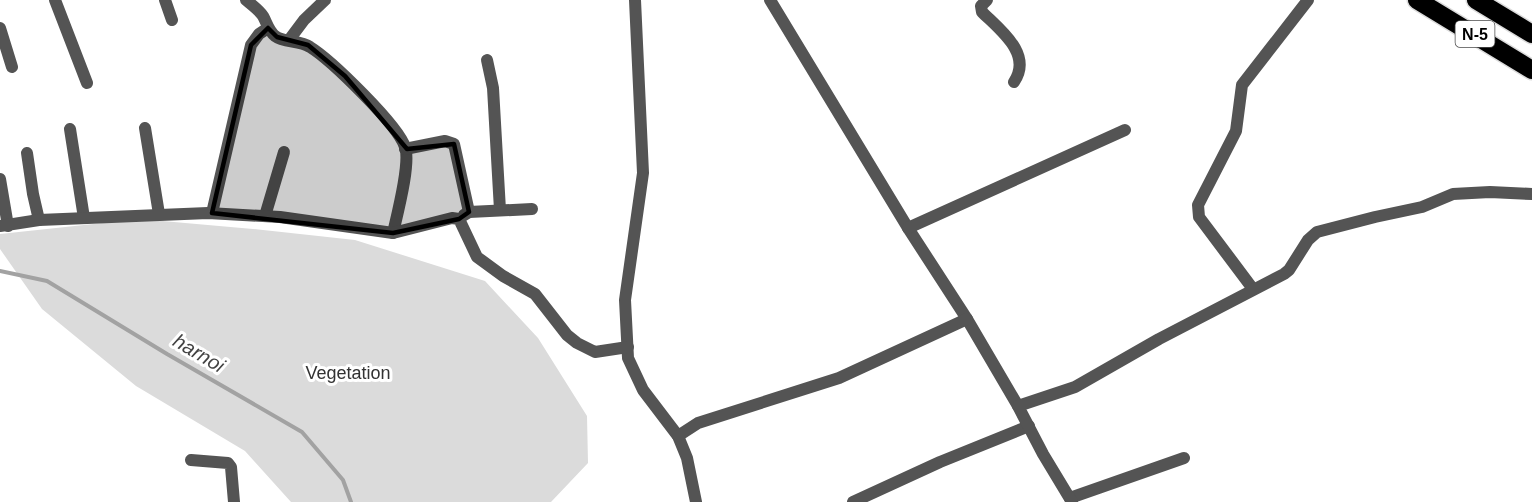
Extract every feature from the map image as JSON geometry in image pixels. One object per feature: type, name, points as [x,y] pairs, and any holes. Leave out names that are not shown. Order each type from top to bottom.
[{"type":"highway","name":"N-5","points":[[1417,0],[1532,70]]},
{"type":"highway","name":"N-5","points":[[1476,0],[1532,34]]},
{"type":"street","points":[[55,0],[87,83]]},
{"type":"street","points":[[165,0],[172,20]]},
{"type":"street","points":[[246,0],[263,16],[268,28],[277,37],[308,45],[345,76],[394,131],[405,149],[403,192],[393,233]]},
{"type":"street","points":[[289,40],[304,20],[325,0]]},
{"type":"street","points":[[635,0],[643,173],[625,300],[628,358],[643,390],[678,436],[687,458],[696,502]]},
{"type":"street","points":[[770,0],[908,228],[967,319],[1071,500],[1184,458]]},
{"type":"street","points":[[987,0],[981,6],[982,12],[1009,39],[1018,54],[1020,70],[1014,82]]},
{"type":"street","points":[[1253,290],[1199,217],[1198,205],[1236,131],[1242,85],[1308,0]]},
{"type":"street","points":[[0,28],[12,67]]},
{"type":"street","points":[[212,213],[250,45],[259,34],[268,28]]},
{"type":"street","points":[[487,60],[493,88],[500,210]]},
{"type":"street","points":[[145,128],[159,214]]},
{"type":"street","points":[[70,129],[84,219]]},
{"type":"street","points":[[908,228],[1125,130]]},
{"type":"street","points":[[405,149],[445,141],[454,144],[464,216],[477,257],[503,276],[535,294],[567,335],[577,343],[595,352],[628,347]]},
{"type":"street","points":[[264,216],[284,152]]},
{"type":"street","points":[[27,153],[39,220]]},
{"type":"street","points":[[0,179],[4,226],[39,220],[212,213],[264,216],[393,233],[452,218],[500,210],[532,208]]},
{"type":"street","points":[[1018,406],[1075,387],[1159,339],[1289,270],[1308,240],[1317,232],[1422,207],[1453,194],[1490,192],[1532,194]]},
{"type":"street","points":[[678,436],[698,423],[839,378],[967,319]]},
{"type":"street","points":[[853,502],[873,497],[940,462],[1029,426]]},
{"type":"street","points":[[191,460],[228,463],[231,466],[234,502]]},
{"type":"highlighted area","points":[[268,28],[277,37],[308,45],[345,76],[407,149],[454,144],[469,212],[459,219],[393,233],[212,213],[251,45]]},
{"type":"green space","name":"Vegetation","points":[[140,219],[355,240],[485,281],[538,338],[587,416],[588,463],[551,502],[291,502],[245,451],[136,386],[42,309],[0,249],[0,234]]},
{"type":"waterway","name":"harnoi","points":[[0,271],[47,281],[302,432],[343,480],[351,502]]}]
